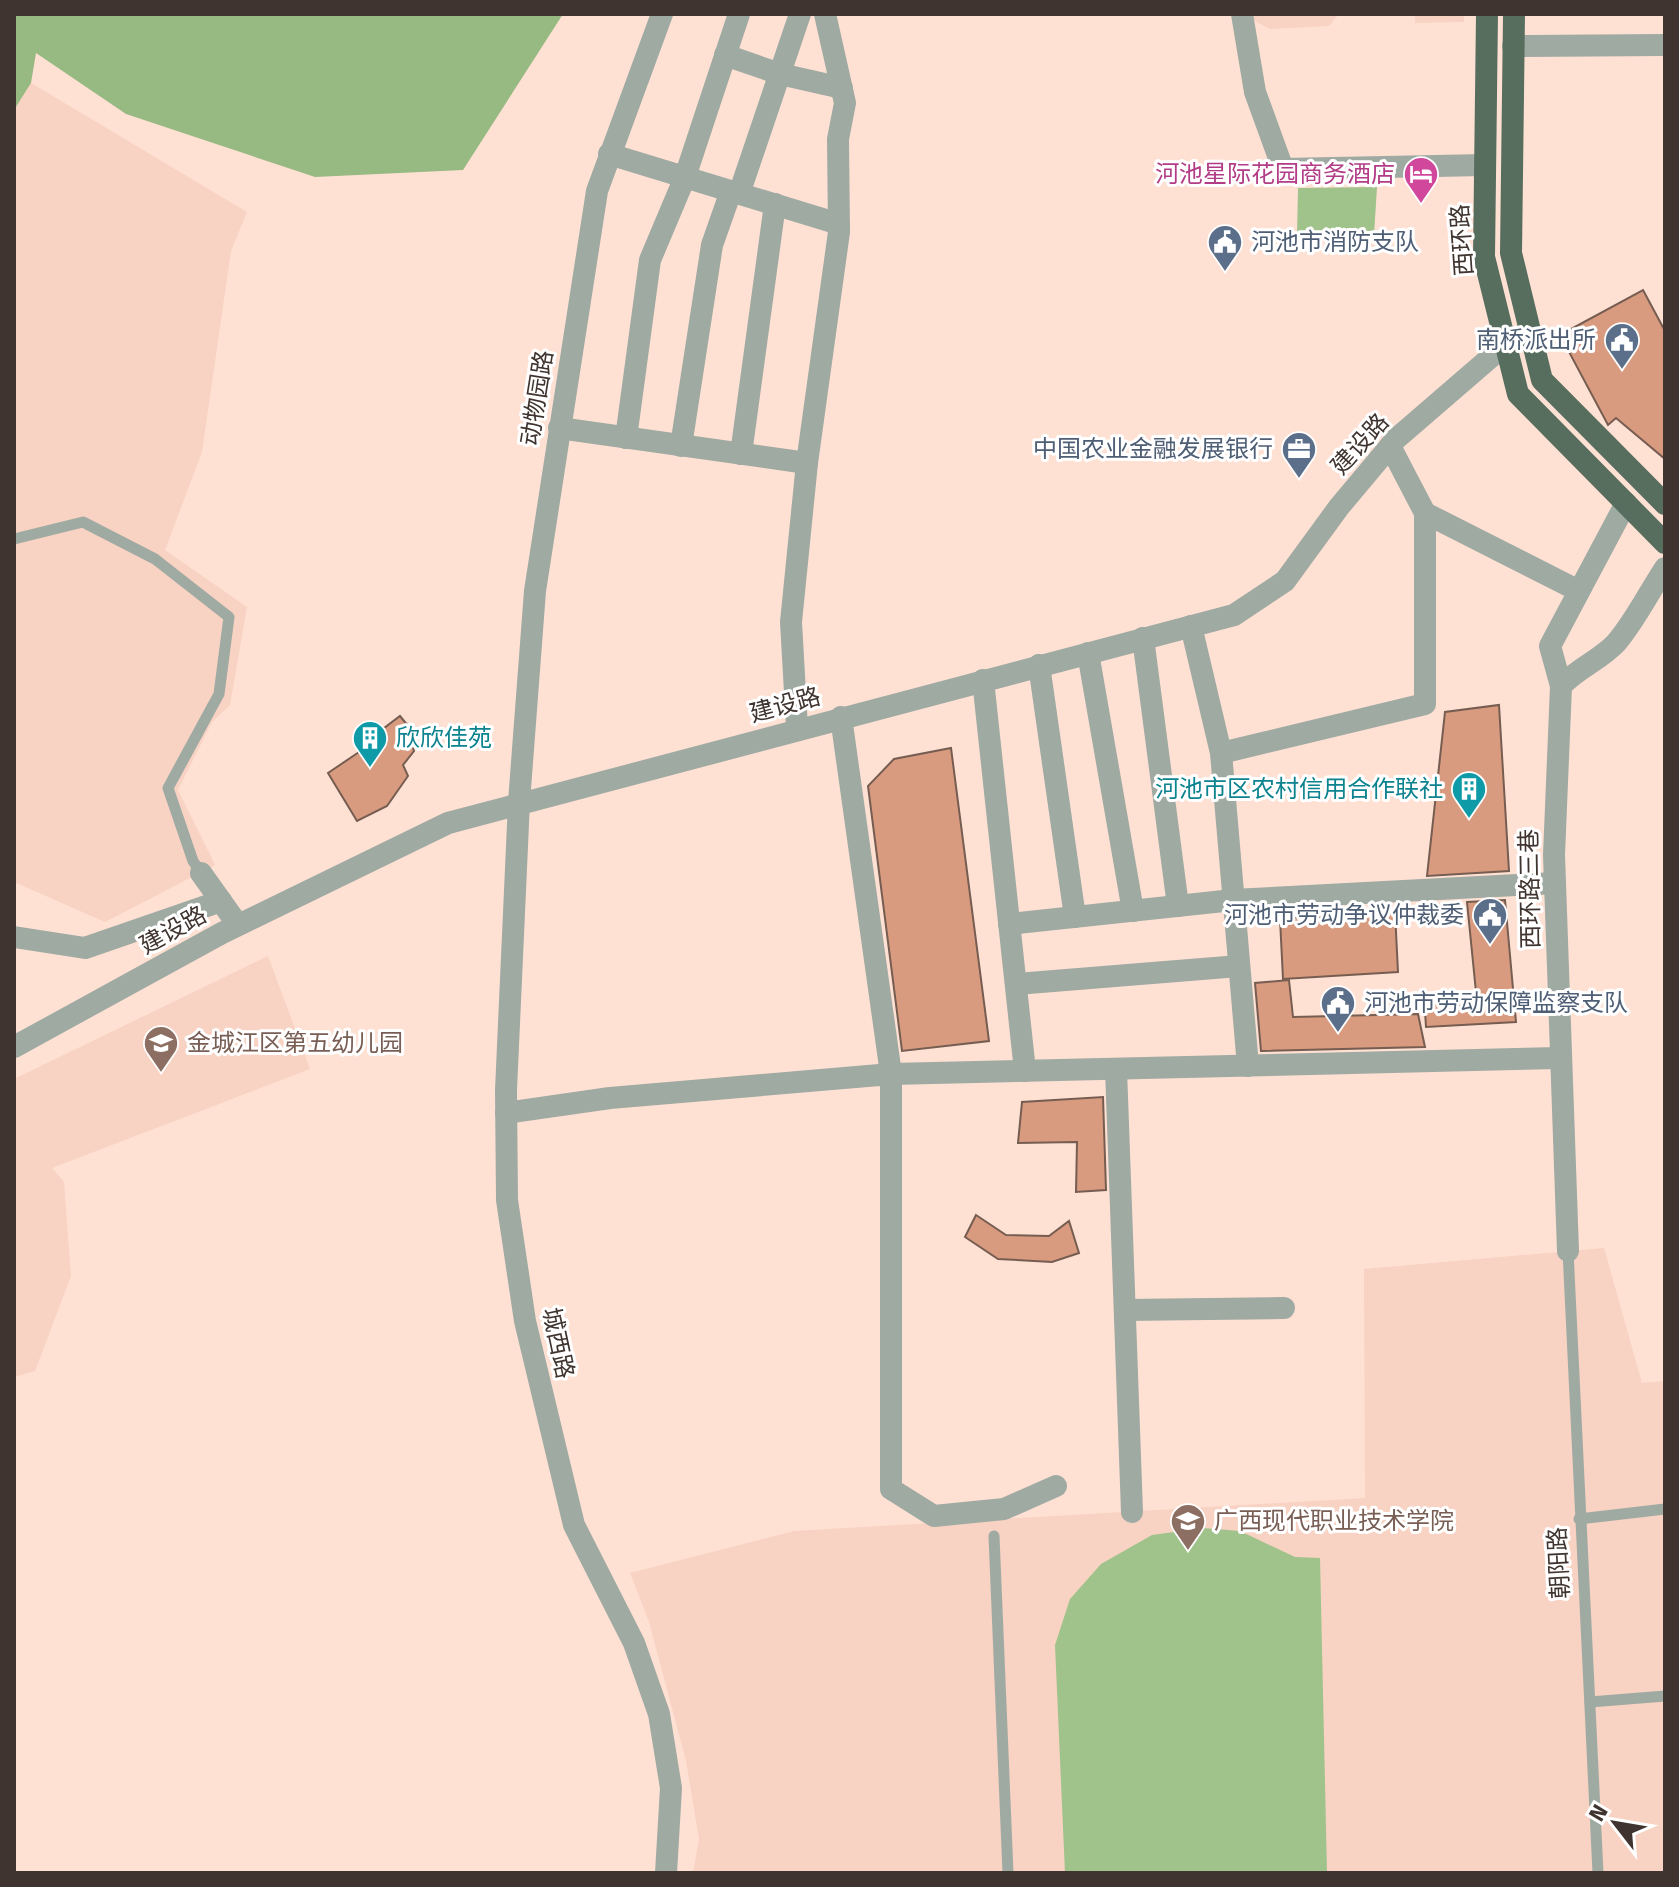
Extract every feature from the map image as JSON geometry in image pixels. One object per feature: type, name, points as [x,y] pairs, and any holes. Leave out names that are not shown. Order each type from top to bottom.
[{"type":"highway","name":"西环路","points":[[1487,14],[1484,257],[1518,394],[1665,543]]},
{"type":"highway","name":"西环路","points":[[1514,14],[1511,253],[1542,380],[1665,504]]},
{"type":"street","name":"动物园路","points":[[519,802],[535,591],[594,207],[609,154],[662,14]]},
{"type":"street","points":[[626,438],[650,260],[685,177],[739,14]]},
{"type":"street","points":[[681,446],[712,245],[780,74],[800,14]]},
{"type":"street","points":[[797,728],[791,622],[807,463],[839,224],[838,139],[845,103],[825,14]]},
{"type":"street","points":[[1242,14],[1255,92],[1283,169],[1485,165]]},
{"type":"street","points":[[1513,46],[1665,45]]},
{"type":"street","points":[[725,55],[780,74],[842,88]]},
{"type":"street","points":[[609,154],[839,224]]},
{"type":"street","points":[[741,454],[775,204]]},
{"type":"street","name":"建设路","points":[[14,1047],[238,925],[448,823],[797,728],[1234,615],[1285,581],[1339,507],[1390,446],[1506,344]]},
{"type":"street","points":[[559,428],[807,463]]},
{"type":"street","points":[[1221,753],[1425,704],[1425,513],[1390,446]]},
{"type":"street","name":"西环路三巷","points":[[1568,1251],[1555,883],[1561,686],[1550,646],[1626,503]]},
{"type":"street","points":[[1425,513],[1579,591]]},
{"type":"street","points":[[1561,686],[1577,670],[1599,658],[1617,641],[1665,568]]},
{"type":"street","points":[[1191,626],[1221,753],[1248,1066]]},
{"type":"street","points":[[1143,638],[1178,906]]},
{"type":"street","points":[[1088,653],[1133,911]]},
{"type":"street","points":[[1039,665],[1075,917]]},
{"type":"street","points":[[983,680],[1025,1071]]},
{"type":"street","points":[[841,717],[891,1074],[891,1489],[934,1516],[1004,1509],[1056,1486]]},
{"type":"street","name":"城西路","points":[[519,802],[506,1113],[507,1200],[525,1321],[574,1525],[634,1643],[659,1714],[671,1788],[666,1873]]},
{"type":"street","points":[[201,873],[238,925]]},
{"type":"street","points":[[1009,924],[1233,900],[1555,883]]},
{"type":"street","points":[[14,937],[85,948],[221,901]]},
{"type":"street","points":[[1016,984],[1239,966]]},
{"type":"street","points":[[506,1113],[610,1098],[891,1074],[1560,1058]]},
{"type":"street","points":[[1116,1069],[1132,1512]]},
{"type":"street","points":[[1125,1310],[1284,1308]]},
{"type":"lane","points":[[14,539],[83,522],[155,559],[229,617],[219,694],[168,788],[193,861],[201,873]]},
{"type":"lane","name":"朝阳路","points":[[1568,1251],[1598,1873]]},
{"type":"lane","points":[[1579,1519],[1665,1509]]},
{"type":"lane","points":[[994,1536],[1008,1873]]},
{"type":"lane","points":[[1590,1702],[1665,1696]]},
{"type":"shaded area","points":[[1242,14],[1339,14],[1329,26],[1270,29]]},
{"type":"shaded area","points":[[1415,14],[1464,14],[1464,22],[1415,23]]},
{"type":"shaded area","points":[[31,83],[247,212],[231,251],[202,452],[165,550],[247,607],[230,705],[212,722],[178,790],[215,865],[105,922],[14,882],[14,110]]},
{"type":"shaded area","name":"金城江区第五幼儿园","points":[[268,956],[310,1069],[52,1168],[64,1182],[71,1276],[35,1371],[14,1377],[14,1079]]},
{"type":"shaded area","name":"广西现代职业技术学院","points":[[1604,1248],[1642,1383],[1665,1381],[1665,1873],[693,1873],[699,1839],[686,1761],[649,1622],[630,1573],[794,1531],[1365,1498],[1364,1269]]},
{"type":"green space","points":[[14,14],[563,14],[463,170],[315,177],[126,114],[36,53],[31,83],[14,110]]},
{"type":"green space","points":[[1377,187],[1374,235],[1297,236],[1298,188]]},
{"type":"green space","points":[[1203,1528],[1240,1531],[1295,1557],[1320,1558],[1327,1873],[1065,1873],[1055,1645],[1070,1599],[1101,1564],[1152,1535]]},
{"type":"building","name":"南桥派出所","points":[[1643,290],[1665,331],[1665,459],[1616,418],[1608,425],[1560,335]]},
{"type":"building","name":"河池市区农村信用合作联社","points":[[1499,705],[1509,871],[1427,876],[1445,712]]},
{"type":"building","name":"欣欣佳苑","points":[[400,716],[413,732],[410,735],[414,751],[403,765],[408,776],[387,806],[357,821],[328,773],[365,748],[363,744]]},
{"type":"building","points":[[951,748],[989,1041],[902,1051],[868,786],[894,759]]},
{"type":"building","name":"河池市劳动争议仲裁委","points":[[1505,900],[1516,1022],[1426,1027],[1424,995],[1476,992],[1467,902]]},
{"type":"building","points":[[1395,912],[1398,972],[1283,979],[1280,919]]},
{"type":"building","name":"河池市劳动保障监察支队","points":[[1289,980],[1293,1017],[1418,1014],[1425,1047],[1261,1051],[1255,983]]},
{"type":"building","points":[[1103,1097],[1106,1190],[1076,1192],[1077,1142],[1018,1143],[1022,1102]]},
{"type":"building","points":[[976,1215],[1006,1235],[1049,1236],[1069,1221],[1079,1253],[1052,1262],[998,1259],[965,1237]]},
{"type":"place","name":"河池星际花园商务酒店","points":[[1421,205]]},
{"type":"place","name":"河池市消防支队","points":[[1225,273]]},
{"type":"place","name":"南桥派出所","points":[[1622,371]]},
{"type":"place","name":"中国农业金融发展银行","points":[[1299,480]]},
{"type":"place","name":"欣欣佳苑","points":[[370,769]]},
{"type":"place","name":"河池市区农村信用合作联社","points":[[1469,820]]},
{"type":"place","name":"河池市劳动争议仲裁委","points":[[1490,946]]},
{"type":"place","name":"河池市劳动保障监察支队","points":[[1338,1034]]},
{"type":"place","name":"金城江区第五幼儿园","points":[[161,1074]]},
{"type":"place","name":"广西现代职业技术学院","points":[[1188,1552]]}]
